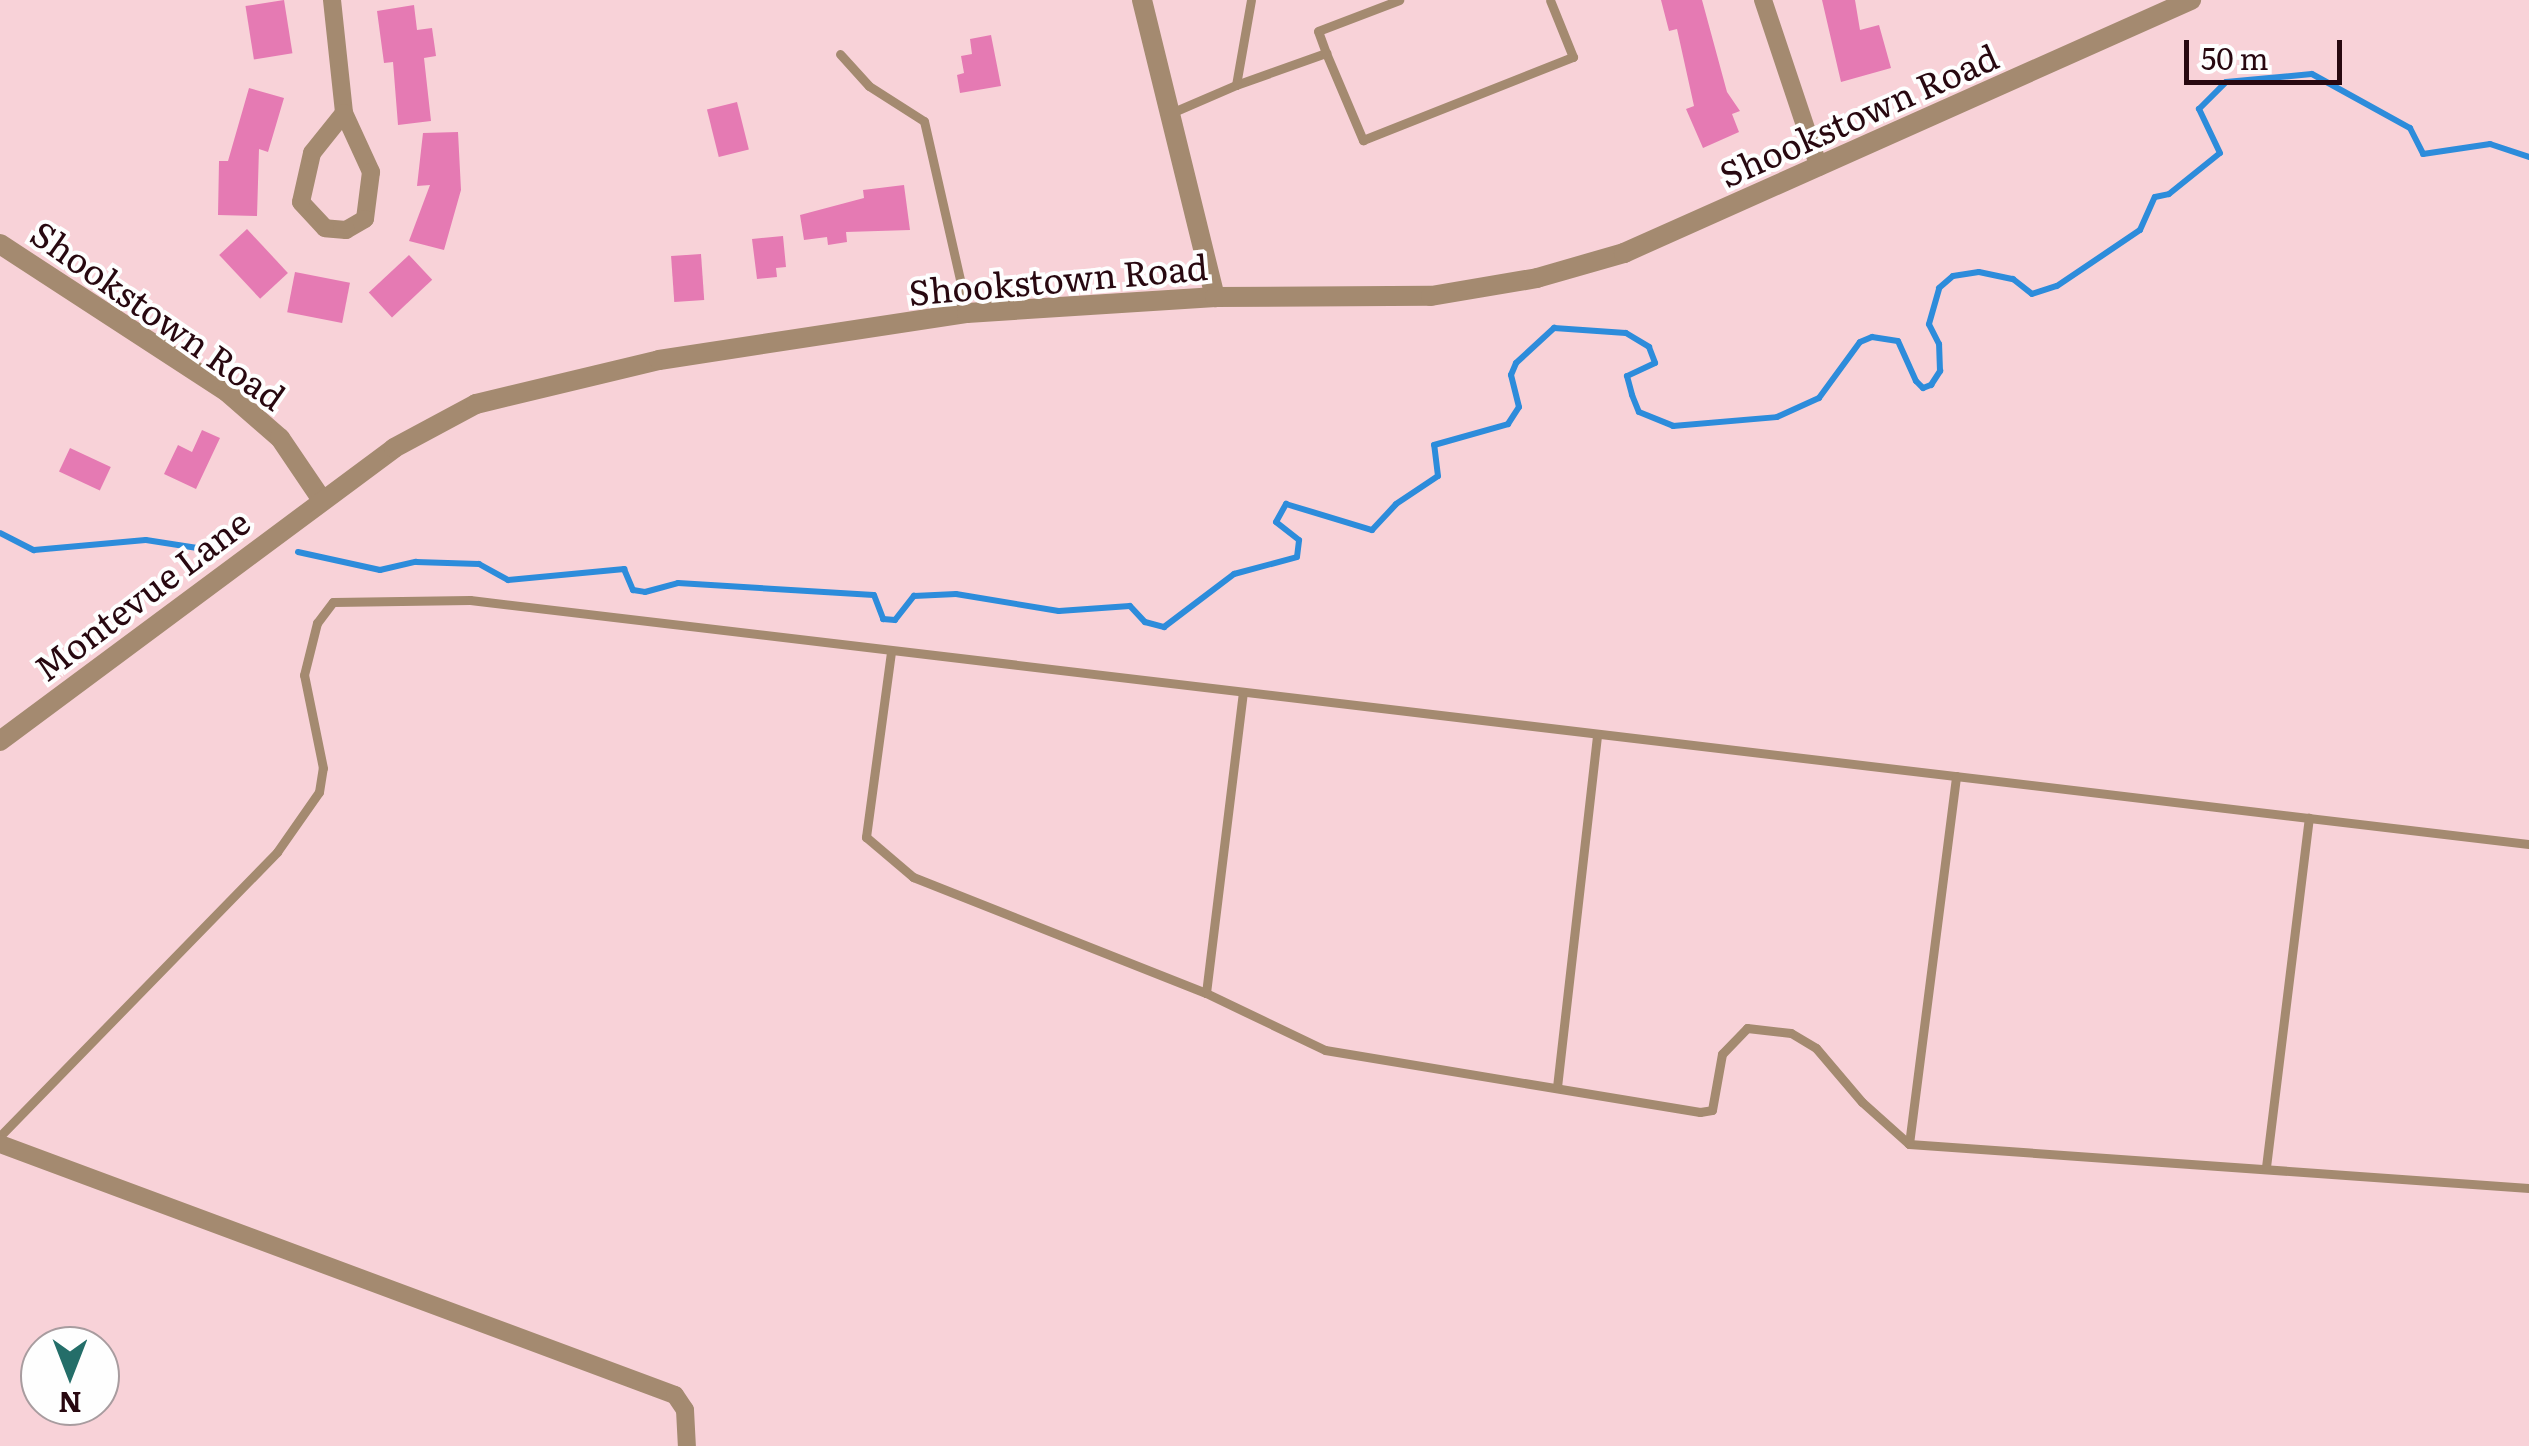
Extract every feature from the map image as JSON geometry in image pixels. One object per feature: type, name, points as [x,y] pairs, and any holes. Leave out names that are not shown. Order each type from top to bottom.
[{"type":"street","points":[[332,0],[344,113],[364,145],[372,199],[365,220],[346,230],[325,228],[301,202],[312,153],[344,113]]},
{"type":"street","points":[[1142,0],[1215,297]]},
{"type":"street","points":[[1763,0],[1818,167]]},
{"type":"street","name":"Shookstown Road","points":[[0,244],[227,392],[280,438],[322,500],[394,448],[476,404],[659,360],[967,313],[1215,297],[1431,296],[1538,278],[1624,253],[2191,0]]},
{"type":"street","name":"Montevue Lane","points":[[0,741],[322,500]]},
{"type":"street","points":[[0,1144],[675,1395],[685,1410],[687,1446]]},
{"type":"lane","points":[[1236,85],[1251,0]]},
{"type":"lane","points":[[1399,0],[1318,31],[1363,140],[1573,58],[1550,0]]},
{"type":"lane","points":[[1168,114],[1326,52]]},
{"type":"lane","points":[[840,54],[869,86],[924,121],[967,313]]},
{"type":"lane","points":[[0,1136],[277,852],[319,792],[323,768],[304,675],[317,622],[334,602],[470,600],[2529,844]]},
{"type":"lane","points":[[892,652],[866,836],[913,877],[1206,993],[1325,1050],[1712,1110],[1722,1054],[1747,1028],[1791,1033],[1816,1048],[1862,1102],[1909,1144],[2529,1188]]},
{"type":"lane","points":[[1206,993],[1243,693]]},
{"type":"lane","points":[[1557,1086],[1597,734]]},
{"type":"lane","points":[[1909,1144],[1956,776]]},
{"type":"lane","points":[[2266,1168],[2309,818]]},
{"type":"building","points":[[284,0],[292,53],[254,59],[245,6]]},
{"type":"building","points":[[1661,0],[1702,0],[1727,92],[1740,111],[1732,114],[1739,132],[1703,148],[1686,109],[1694,106],[1677,29],[1669,31]]},
{"type":"building","points":[[1822,0],[1855,0],[1860,30],[1879,25],[1891,68],[1841,82]]},
{"type":"building","points":[[414,5],[417,30],[432,28],[436,56],[424,58],[431,121],[398,125],[393,62],[384,63],[377,11]]},
{"type":"building","points":[[991,35],[1001,86],[960,93],[957,75],[964,73],[961,56],[972,54],[970,39]]},
{"type":"building","points":[[249,88],[284,98],[268,152],[259,149],[257,216],[218,215],[219,161],[228,161]]},
{"type":"building","points":[[737,102],[749,150],[719,157],[707,109]]},
{"type":"building","points":[[458,132],[461,190],[444,250],[409,241],[430,185],[417,186],[423,133]]},
{"type":"building","points":[[904,185],[910,230],[846,232],[847,242],[828,245],[827,237],[804,240],[800,215],[864,198],[863,190]]},
{"type":"building","points":[[247,229],[288,273],[260,299],[219,255]]},
{"type":"building","points":[[783,236],[786,267],[776,268],[777,277],[757,279],[752,239]]},
{"type":"building","points":[[701,254],[704,300],[674,302],[671,256]]},
{"type":"building","points":[[409,255],[432,280],[392,317],[369,293]]},
{"type":"building","points":[[295,272],[350,283],[342,323],[287,312]]},
{"type":"building","points":[[202,430],[220,438],[196,489],[164,474],[178,445],[192,452]]},
{"type":"building","points":[[70,448],[111,467],[100,491],[59,472]]},
{"type":"waterway","points":[[298,552],[380,570],[416,562],[479,564],[508,580],[624,569],[633,590],[645,592],[678,583],[874,595],[883,619],[895,620],[914,596],[956,594],[1059,611],[1130,606],[1145,622],[1164,627],[1234,574],[1297,557],[1299,540],[1276,522],[1286,504],[1372,530],[1396,504],[1438,476],[1434,445],[1508,424],[1519,407],[1511,375],[1516,363],[1554,328],[1626,333],[1649,347],[1655,363],[1627,376],[1632,395],[1639,412],[1673,426],[1777,417],[1819,398],[1860,342],[1872,337],[1898,341],[1916,381],[1923,388],[1931,385],[1940,371],[1939,344],[1929,324],[1939,288],[1953,276],[1979,272],[2013,279],[2032,294],[2057,286],[2140,230],[2155,197],[2169,194],[2220,153],[2199,109],[2226,82],[2312,74],[2410,128],[2423,154],[2490,144],[2529,157]]},
{"type":"waterway","points":[[0,533],[34,550],[146,540],[210,550]]}]
